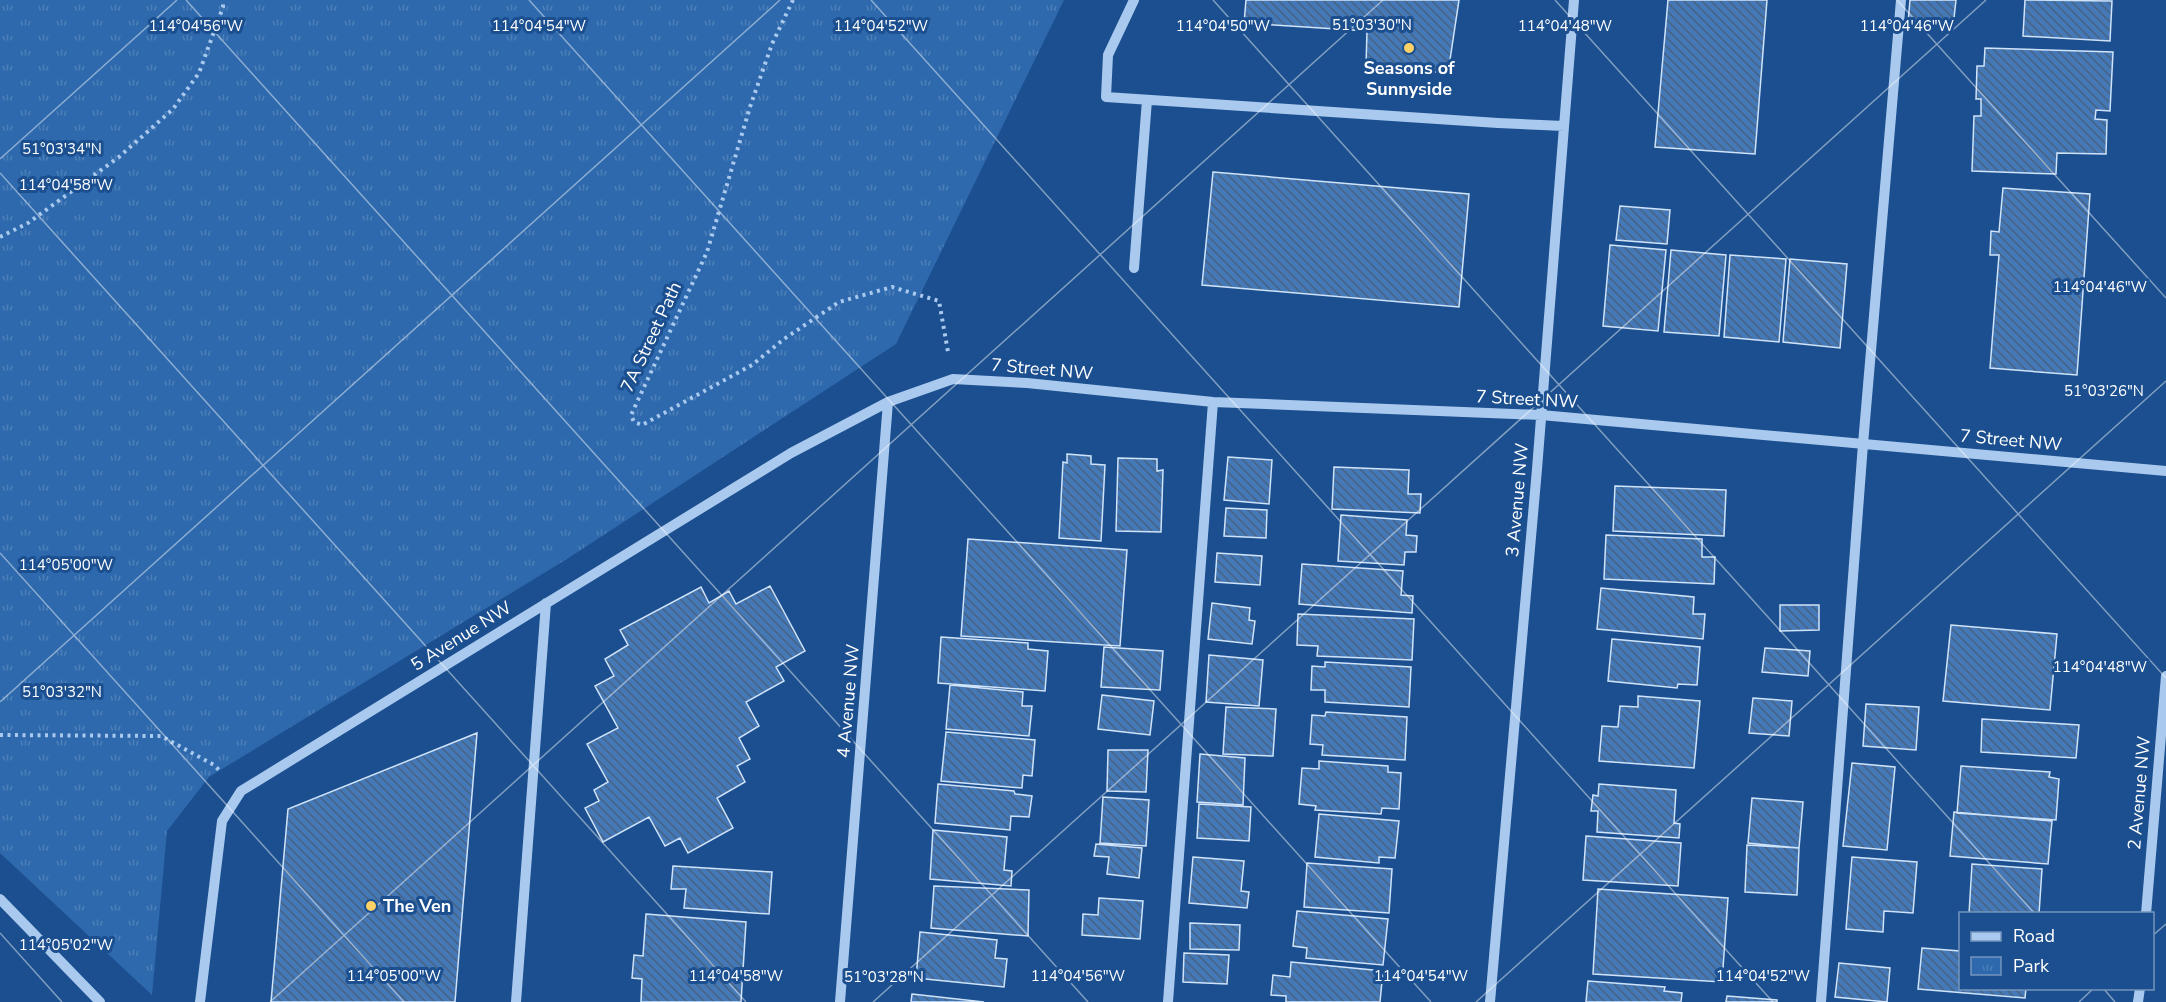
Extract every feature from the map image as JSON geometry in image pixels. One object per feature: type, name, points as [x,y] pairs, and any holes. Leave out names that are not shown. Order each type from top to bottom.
[{"type":"street","points":[[1134,0],[1108,55],[1106,97],[1564,126]]},
{"type":"street","name":"3 Avenue NW","points":[[1490,1002],[1574,0]]},
{"type":"street","points":[[1821,1002],[1863,444],[1900,0]]},
{"type":"street","points":[[1134,268],[1147,100]]},
{"type":"street","name":"7 Street NW","points":[[888,402],[953,379],[1027,383],[1213,402],[1541,415],[2166,471]]},
{"type":"street","name":"5 Avenue NW","points":[[200,1002],[222,820],[241,791],[791,453],[888,402]]},
{"type":"street","name":"4 Avenue NW","points":[[840,1002],[888,402]]},
{"type":"street","points":[[1168,1002],[1213,402]]},
{"type":"street","points":[[516,1002],[546,603]]},
{"type":"street","name":"2 Avenue NW","points":[[2146,912],[2166,676]]},
{"type":"street","points":[[0,899],[100,1002]]},
{"type":"path","points":[[0,237],[28,224],[119,157],[173,110],[199,72],[223,7],[223,0]]},
{"type":"path","name":"7A Street Path","points":[[793,0],[772,44],[750,107],[707,252],[631,415],[634,422],[642,425],[752,365],[784,339],[839,302],[892,288],[939,301],[953,379]]},
{"type":"path","points":[[0,735],[161,736],[214,765],[241,791]]},
{"type":"green space","points":[[0,0],[1064,0],[896,344],[567,559],[209,777],[167,831],[152,995],[0,853]]},
{"type":"building","name":"Seasons of Sunnyside","points":[[1246,0],[1459,0],[1448,73],[1366,66],[1367,31],[1244,23]]},
{"type":"building","points":[[1668,0],[1767,0],[1755,154],[1655,147]]},
{"type":"building","points":[[1910,0],[1956,0],[1953,27],[1908,23]]},
{"type":"building","points":[[2025,0],[2112,1],[2110,41],[2023,36]]},
{"type":"building","points":[[1985,48],[2113,52],[2110,111],[2096,110],[2095,119],[2107,120],[2106,154],[2057,153],[2056,174],[1972,171],[1974,116],[1981,116],[1981,99],[1976,99],[1977,66],[1984,66]]},
{"type":"building","points":[[1213,172],[1469,194],[1459,307],[1202,285]]},
{"type":"building","points":[[2003,188],[2090,194],[2077,375],[1990,368],[1999,255],[1990,255],[1991,231],[1999,232]]},
{"type":"building","points":[[1620,206],[1670,210],[1667,244],[1616,240]]},
{"type":"building","points":[[1610,245],[1666,250],[1658,331],[1603,326]]},
{"type":"building","points":[[1671,250],[1726,255],[1719,336],[1664,332]]},
{"type":"building","points":[[1730,255],[1786,259],[1779,342],[1724,337]]},
{"type":"building","points":[[1790,259],[1847,264],[1840,348],[1783,342]]},
{"type":"building","points":[[1067,454],[1091,456],[1091,464],[1105,465],[1101,541],[1059,538],[1063,462],[1067,463]]},
{"type":"building","points":[[1228,457],[1272,460],[1269,504],[1224,500]]},
{"type":"building","points":[[1118,458],[1157,459],[1157,471],[1163,470],[1161,532],[1116,531]]},
{"type":"building","points":[[1334,467],[1409,470],[1408,494],[1421,494],[1420,513],[1332,509]]},
{"type":"building","points":[[1615,486],[1726,490],[1724,536],[1613,531]]},
{"type":"building","points":[[1226,508],[1267,510],[1266,538],[1224,536]]},
{"type":"building","points":[[1341,515],[1407,520],[1406,535],[1417,536],[1416,552],[1405,552],[1404,565],[1338,561]]},
{"type":"building","points":[[1606,535],[1702,539],[1702,557],[1715,557],[1714,584],[1604,579]]},
{"type":"building","points":[[968,539],[1127,550],[1120,646],[961,636]]},
{"type":"building","points":[[1217,553],[1262,556],[1260,585],[1215,582]]},
{"type":"building","points":[[1302,564],[1403,571],[1401,595],[1413,596],[1412,613],[1299,604]]},
{"type":"building","points":[[770,586],[805,651],[776,667],[784,681],[746,702],[759,726],[739,738],[750,759],[737,766],[745,782],[717,798],[733,828],[688,853],[680,838],[665,846],[649,817],[603,842],[585,808],[599,801],[594,790],[608,782],[587,744],[618,728],[595,686],[614,676],[605,659],[628,645],[620,630],[701,587],[709,603],[729,591],[736,604]]},
{"type":"building","points":[[1601,588],[1694,597],[1693,614],[1705,614],[1703,639],[1597,629]]},
{"type":"building","points":[[1212,603],[1250,608],[1249,620],[1255,621],[1252,644],[1208,639]]},
{"type":"building","points":[[1780,605],[1819,605],[1819,630],[1780,631]]},
{"type":"building","points":[[1298,614],[1414,619],[1412,660],[1317,656],[1318,646],[1297,645]]},
{"type":"building","points":[[1951,625],[2057,634],[2050,710],[1943,701]]},
{"type":"building","points":[[941,637],[1028,643],[1028,649],[1048,651],[1045,691],[938,683]]},
{"type":"building","points":[[1612,639],[1700,647],[1697,685],[1678,684],[1677,688],[1608,681]]},
{"type":"building","points":[[1104,647],[1163,651],[1160,690],[1101,687]]},
{"type":"building","points":[[1765,648],[1810,651],[1808,676],[1762,672]]},
{"type":"building","points":[[1209,655],[1263,660],[1259,706],[1206,702]]},
{"type":"building","points":[[1325,662],[1411,667],[1409,707],[1325,702],[1325,690],[1311,690],[1312,666],[1325,667]]},
{"type":"building","points":[[950,685],[1023,692],[1022,706],[1032,706],[1029,736],[946,729]]},
{"type":"building","points":[[1102,695],[1154,701],[1150,735],[1098,729]]},
{"type":"building","points":[[1638,696],[1700,701],[1694,768],[1599,761],[1602,726],[1618,727],[1620,706],[1638,707]]},
{"type":"building","points":[[1753,698],[1792,701],[1789,736],[1749,733]]},
{"type":"building","points":[[1866,704],[1919,707],[1916,750],[1863,746]]},
{"type":"building","points":[[1226,707],[1276,709],[1273,756],[1223,754]]},
{"type":"building","points":[[1326,712],[1407,717],[1405,760],[1322,755],[1323,745],[1310,744],[1312,715],[1325,716]]},
{"type":"building","points":[[1982,719],[2079,725],[2076,758],[1981,752]]},
{"type":"building","points":[[946,732],[1035,740],[1032,776],[1023,775],[1022,788],[941,781]]},
{"type":"building","name":"The Ven","points":[[477,733],[455,1002],[271,1002],[288,809]]},
{"type":"building","points":[[1108,750],[1148,750],[1146,792],[1107,791]]},
{"type":"building","points":[[1200,754],[1245,758],[1243,805],[1197,802]]},
{"type":"building","points":[[1319,761],[1388,766],[1388,772],[1401,773],[1399,809],[1382,808],[1381,814],[1315,810],[1316,806],[1299,804],[1302,768],[1319,769]]},
{"type":"building","points":[[1852,763],[1895,767],[1887,850],[1843,846]]},
{"type":"building","points":[[1961,766],[2050,772],[2049,777],[2059,779],[2056,820],[1957,813]]},
{"type":"building","points":[[938,784],[1014,791],[1015,794],[1032,796],[1029,817],[1011,816],[1010,830],[935,823]]},
{"type":"building","points":[[1599,784],[1676,790],[1674,823],[1680,824],[1679,838],[1597,832],[1598,811],[1591,811],[1593,795],[1598,796]]},
{"type":"building","points":[[1103,797],[1149,800],[1146,846],[1100,843]]},
{"type":"building","points":[[1752,798],[1803,802],[1799,848],[1748,843]]},
{"type":"building","points":[[1199,804],[1251,807],[1249,841],[1197,838]]},
{"type":"building","points":[[1954,812],[2052,821],[2048,864],[1950,856]]},
{"type":"building","points":[[1319,814],[1399,821],[1395,858],[1379,857],[1379,863],[1315,857]]},
{"type":"building","points":[[933,830],[1007,837],[1004,870],[1012,871],[1011,886],[930,879]]},
{"type":"building","points":[[1586,836],[1681,843],[1678,886],[1583,880]]},
{"type":"building","points":[[1096,844],[1142,848],[1139,878],[1107,874],[1109,857],[1094,856]]},
{"type":"building","points":[[1747,845],[1799,848],[1797,895],[1745,892]]},
{"type":"building","points":[[1193,857],[1244,861],[1241,891],[1249,892],[1247,908],[1189,903]]},
{"type":"building","points":[[1852,857],[1917,862],[1913,913],[1884,911],[1883,932],[1846,929]]},
{"type":"building","points":[[1307,863],[1392,869],[1389,913],[1304,907]]},
{"type":"building","points":[[1972,864],[2042,869],[2039,912],[1969,912]]},
{"type":"building","points":[[673,866],[772,872],[769,914],[684,908],[686,889],[671,889]]},
{"type":"building","points":[[934,886],[1029,890],[1028,936],[931,928]]},
{"type":"building","points":[[1598,889],[1728,898],[1722,982],[1593,974]]},
{"type":"building","points":[[1099,898],[1143,901],[1140,939],[1082,935],[1083,914],[1098,915]]},
{"type":"building","points":[[1297,911],[1388,919],[1383,965],[1306,958],[1307,948],[1293,946]]},
{"type":"building","points":[[646,914],[746,922],[741,1002],[641,1002],[642,979],[632,978],[634,955],[643,956]]},
{"type":"building","points":[[1190,923],[1240,925],[1239,950],[1190,949]]},
{"type":"building","points":[[920,932],[997,940],[995,958],[1007,959],[1004,987],[916,978]]},
{"type":"building","points":[[1922,948],[1959,951],[1959,990],[2026,990],[2025,998],[1918,989]]},
{"type":"building","points":[[1184,953],[1229,955],[1227,984],[1183,982]]},
{"type":"building","points":[[1291,962],[1383,971],[1380,1002],[1286,1002],[1286,996],[1271,995],[1273,975],[1290,977]]},
{"type":"building","points":[[1839,963],[1890,968],[1887,1002],[1835,997]]},
{"type":"building","points":[[1588,981],[1665,987],[1664,991],[1682,993],[1681,1002],[1586,1002]]},
{"type":"building","points":[[912,994],[984,1002],[911,1002]]},
{"type":"building","points":[[1727,996],[1777,1000],[1777,1002],[1726,1002]]},
{"type":"place","name":"Seasons of Sunnyside","points":[[1409,48]]},
{"type":"place","name":"The Ven","points":[[371,906]]}]
